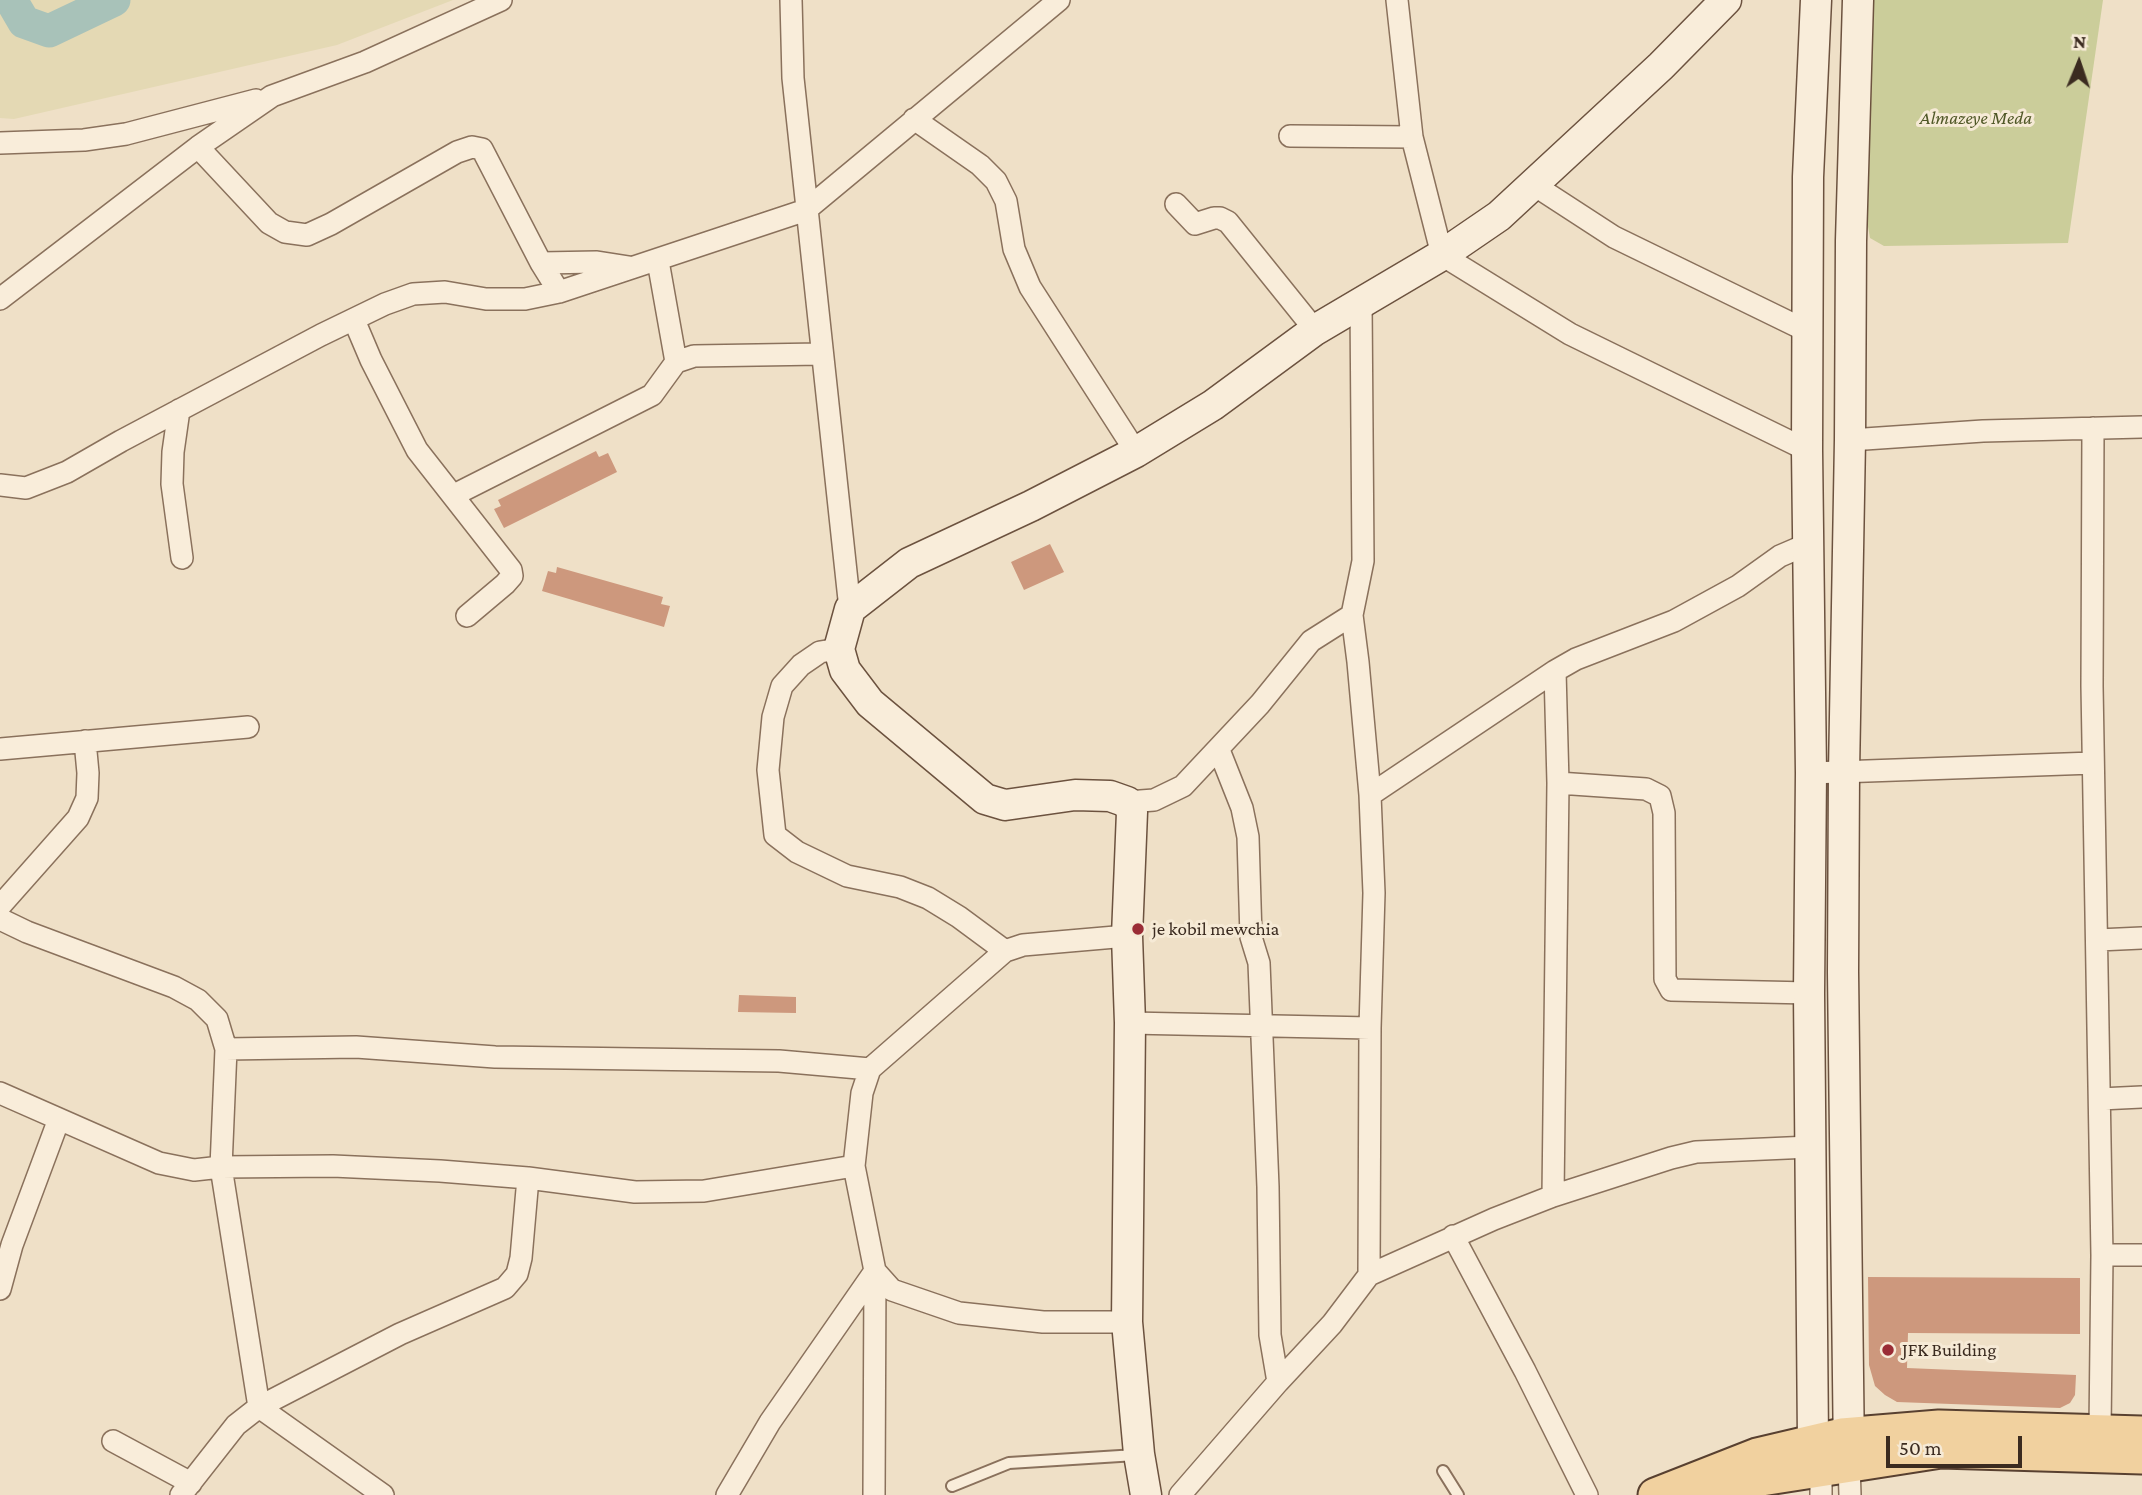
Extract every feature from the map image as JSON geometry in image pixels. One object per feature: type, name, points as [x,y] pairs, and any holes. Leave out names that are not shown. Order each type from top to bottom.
[{"type":"main road","points":[[1655,1495],[1757,1455],[1834,1467],[1939,1426],[2142,1433]]},
{"type":"main road","points":[[1717,1495],[1761,1479],[1941,1451],[2142,1457]]},
{"type":"street","points":[[0,142],[84,140],[125,134],[272,96],[365,62],[501,0]]},
{"type":"street","points":[[791,0],[793,78],[850,609],[839,649],[845,670],[870,704],[985,799],[1005,805],[1075,795],[1110,796],[1126,802],[1154,800],[1183,786],[1219,750],[1311,641],[1352,615]]},
{"type":"street","points":[[0,485],[26,488],[67,472],[321,335],[413,294],[445,292],[486,299],[525,299],[559,292],[806,210],[1059,0]]},
{"type":"street","points":[[1397,0],[1412,137],[1442,254],[1570,334],[1807,450]]},
{"type":"street","points":[[850,609],[909,563],[1031,506],[1136,452],[1213,405],[1315,330],[1442,254],[1499,216],[1661,66],[1726,0]]},
{"type":"street","points":[[1816,0],[1808,177],[1810,1147],[1834,1467]]},
{"type":"street","points":[[1834,1467],[1843,972],[1851,241],[1858,0]]},
{"type":"street","points":[[0,299],[198,147],[272,96]]},
{"type":"street","points":[[914,119],[980,165],[996,181],[1006,201],[1014,248],[1030,287],[1136,452]]},
{"type":"street","points":[[1290,136],[1412,137]]},
{"type":"street","points":[[198,147],[269,223],[285,232],[307,235],[457,152],[472,147],[482,149],[559,292]]},
{"type":"street","points":[[1534,185],[1614,236],[1809,332]]},
{"type":"street","points":[[1176,204],[1195,224],[1214,218],[1228,222],[1315,330]]},
{"type":"street","points":[[658,261],[676,362]]},
{"type":"street","points":[[541,263],[597,262],[632,267]]},
{"type":"street","points":[[1361,302],[1363,561],[1352,615],[1370,795],[1374,892],[1370,1028],[1369,1275]]},
{"type":"street","points":[[354,320],[371,360],[417,450],[511,570],[512,576],[505,584],[467,616]]},
{"type":"street","points":[[454,495],[652,395],[676,362],[694,356],[821,355]]},
{"type":"street","points":[[179,410],[172,484],[182,558]]},
{"type":"street","points":[[1850,440],[1983,431],[2142,427]]},
{"type":"street","points":[[2093,428],[2093,763],[2101,1099],[2100,1430]]},
{"type":"street","points":[[1370,795],[1555,671],[1577,659],[1674,621],[1738,586],[1780,556],[1808,544]]},
{"type":"street","points":[[839,649],[820,652],[801,665],[782,686],[773,718],[768,769],[775,835],[797,852],[847,876],[900,887],[928,898],[959,917],[1004,951]]},
{"type":"street","points":[[1553,1196],[1558,783],[1555,671]]},
{"type":"street","points":[[0,749],[248,727]]},
{"type":"street","points":[[0,906],[78,818],[86,798],[88,773],[85,741]]},
{"type":"street","points":[[1219,750],[1242,808],[1248,837],[1251,937],[1259,963],[1268,1187],[1270,1335],[1278,1382]]},
{"type":"street","points":[[1811,773],[2093,763]]},
{"type":"street","points":[[1558,783],[1646,789],[1660,796],[1664,813],[1665,979],[1671,990],[1810,993]]},
{"type":"street","points":[[1126,802],[1132,812],[1127,936],[1130,1023],[1127,1322],[1139,1454],[1146,1495]]},
{"type":"street","points":[[0,919],[27,932],[174,987],[198,1000],[217,1018],[226,1049],[221,1167],[259,1407],[383,1495]]},
{"type":"street","points":[[874,1495],[875,1271],[854,1166],[862,1093],[870,1069],[1004,951],[1023,945],[1127,936]]},
{"type":"street","points":[[2098,940],[2142,938]]},
{"type":"street","points":[[1130,1023],[1370,1028]]},
{"type":"street","points":[[226,1049],[356,1047],[495,1057],[779,1061],[870,1069]]},
{"type":"street","points":[[0,1093],[159,1163],[194,1170],[221,1167],[333,1166],[440,1171],[528,1178],[635,1192],[704,1191],[854,1166]]},
{"type":"street","points":[[2101,1099],[2142,1097]]},
{"type":"street","points":[[0,1289],[12,1245],[59,1119]]},
{"type":"street","points":[[1180,1495],[1332,1324],[1369,1275],[1453,1236],[1553,1196],[1671,1158],[1696,1152],[1810,1147]]},
{"type":"street","points":[[113,1441],[186,1489],[236,1425],[259,1407],[401,1334],[505,1288],[517,1274],[521,1258],[528,1178]]},
{"type":"street","points":[[1453,1236],[1587,1495]]},
{"type":"street","points":[[2102,1255],[2142,1255]]},
{"type":"street","points":[[875,1271],[892,1290],[959,1313],[1043,1322],[1127,1322]]},
{"type":"street","points":[[726,1495],[769,1422],[875,1271]]},
{"type":"lane","points":[[951,1486],[1009,1463],[1139,1454]]},
{"type":"lane","points":[[1443,1471],[1458,1495]]},
{"type":"shaded area","points":[[0,0],[453,0],[337,45],[14,119],[0,118]]},
{"type":"green space","name":"Almazeye Meda","points":[[1868,0],[2103,0],[2068,243],[1884,246],[1870,238],[1866,215]]},
{"type":"building","points":[[596,451],[599,457],[608,453],[617,472],[504,528],[494,509],[501,506],[498,500]]},
{"type":"building","points":[[1050,544],[1064,572],[1024,590],[1011,562]]},
{"type":"building","points":[[557,567],[663,597],[661,604],[670,606],[664,627],[542,591],[548,571],[556,573]]},
{"type":"building","points":[[739,995],[796,997],[796,1013],[738,1012]]},
{"type":"building","name":"JFK Building","points":[[1868,1277],[2080,1278],[2080,1334],[1908,1333],[1907,1368],[2076,1375],[2075,1395],[2070,1403],[2060,1408],[1897,1402],[1875,1386],[1869,1365]]},
{"type":"waterway","points":[[11,0],[24,22],[49,31],[114,0]]},
{"type":"place","name":"je kobil mewchia","points":[[1138,929]]},
{"type":"place","name":"JFK Building","points":[[1888,1350]]}]
